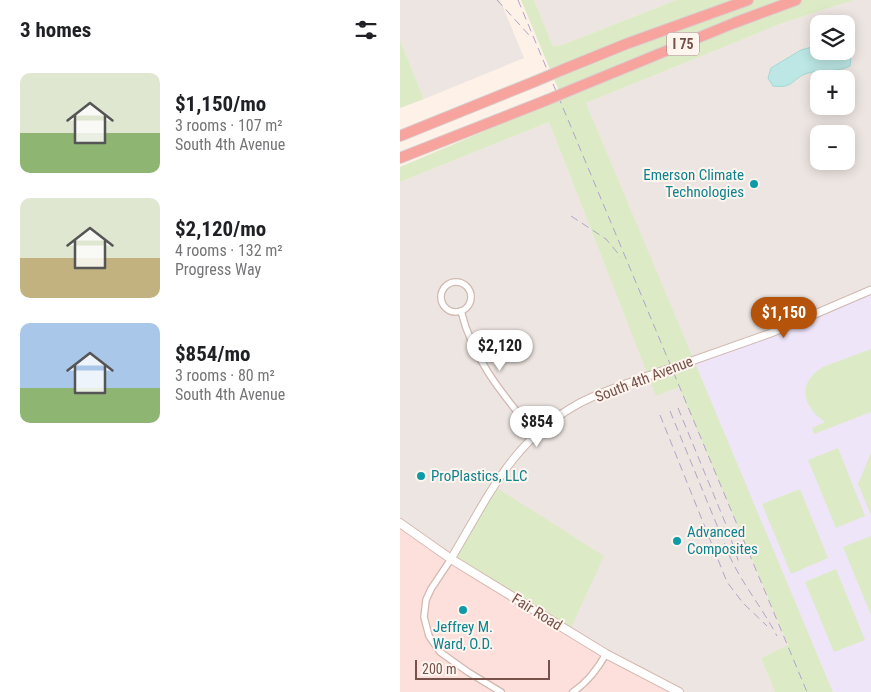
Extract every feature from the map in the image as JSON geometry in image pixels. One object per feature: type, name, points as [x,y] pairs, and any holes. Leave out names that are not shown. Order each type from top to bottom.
[{"type":"highway","name":"I 75","points":[[400,134],[626,44],[748,0]]},
{"type":"highway","name":"I 75","points":[[400,159],[734,23],[796,0]]},
{"type":"main road","name":"Fair Road","points":[[400,523],[451,560],[606,654],[679,692]]},
{"type":"street","points":[[451,283],[462,284],[470,291],[469,305],[461,311],[451,311],[443,303],[442,294],[444,289],[451,283]]},
{"type":"street","name":"South 4th Avenue","points":[[451,560],[502,473],[526,443],[535,434],[578,404],[656,373],[771,333],[871,290]]},
{"type":"street","points":[[461,311],[473,347],[496,387],[535,434]]},
{"type":"street","points":[[451,560],[431,589],[426,600],[424,617],[429,636],[440,652],[501,692]]},
{"type":"street","points":[[573,692],[585,684],[606,654]]},
{"type":"shaded area","points":[[400,0],[500,0],[524,58],[424,99],[400,40]]},
{"type":"shaded area","points":[[534,0],[676,0],[562,45],[553,46]]},
{"type":"shaded area","points":[[854,0],[871,0],[871,290],[771,333],[693,360],[586,103],[783,23]]},
{"type":"shaded area","points":[[549,122],[656,395],[679,387],[788,646],[761,658],[775,692],[679,692],[606,654],[451,559],[400,523],[400,182]]},
{"type":"shaded area","points":[[871,290],[871,692],[833,692],[693,360],[771,333]]},
{"type":"shaded area","points":[[400,523],[679,692],[400,692]]},
{"type":"green space","points":[[521,0],[534,0],[553,46],[562,45],[676,0],[854,0],[783,23],[586,103],[833,692],[775,692],[761,658],[788,645],[679,387],[656,396],[549,122],[400,182],[400,167],[562,98]]},
{"type":"green space","points":[[400,40],[424,99],[400,108]]},
{"type":"green space","points":[[871,349],[871,412],[814,434],[812,428],[825,422],[817,416],[808,402],[806,387],[809,380],[814,373],[823,367]]},
{"type":"green space","points":[[838,448],[865,516],[836,528],[808,460]]},
{"type":"green space","points":[[871,453],[871,515],[858,484]]},
{"type":"green space","points":[[494,486],[604,556],[569,632],[451,559]]},
{"type":"green space","points":[[800,489],[828,558],[791,574],[762,504]]},
{"type":"green space","points":[[871,536],[871,615],[843,547]]},
{"type":"green space","points":[[836,569],[865,640],[834,652],[805,582]]},
{"type":"water","points":[[810,48],[810,60],[851,60],[850,66],[840,69],[810,70],[810,73],[789,85],[773,86],[768,78],[771,68],[801,50]]},
{"type":"railway","points":[[497,0],[529,35]]},
{"type":"railway","points":[[518,0],[807,692]]},
{"type":"railway","points":[[571,216],[606,239],[621,257]]},
{"type":"railway","points":[[678,408],[727,527],[739,563]]},
{"type":"railway","points":[[670,411],[730,557],[777,636]]},
{"type":"railway","points":[[660,415],[727,582],[743,603],[767,626]]},
{"type":"place","name":"Emerson Climate Technologies","points":[[754,184]]},
{"type":"place","name":"ProPlastics, LLC","points":[[421,476]]},
{"type":"place","name":"Advanced Composites","points":[[677,541]]},
{"type":"place","name":"Jeffrey M. Ward, O.D.","points":[[463,610]]}]
